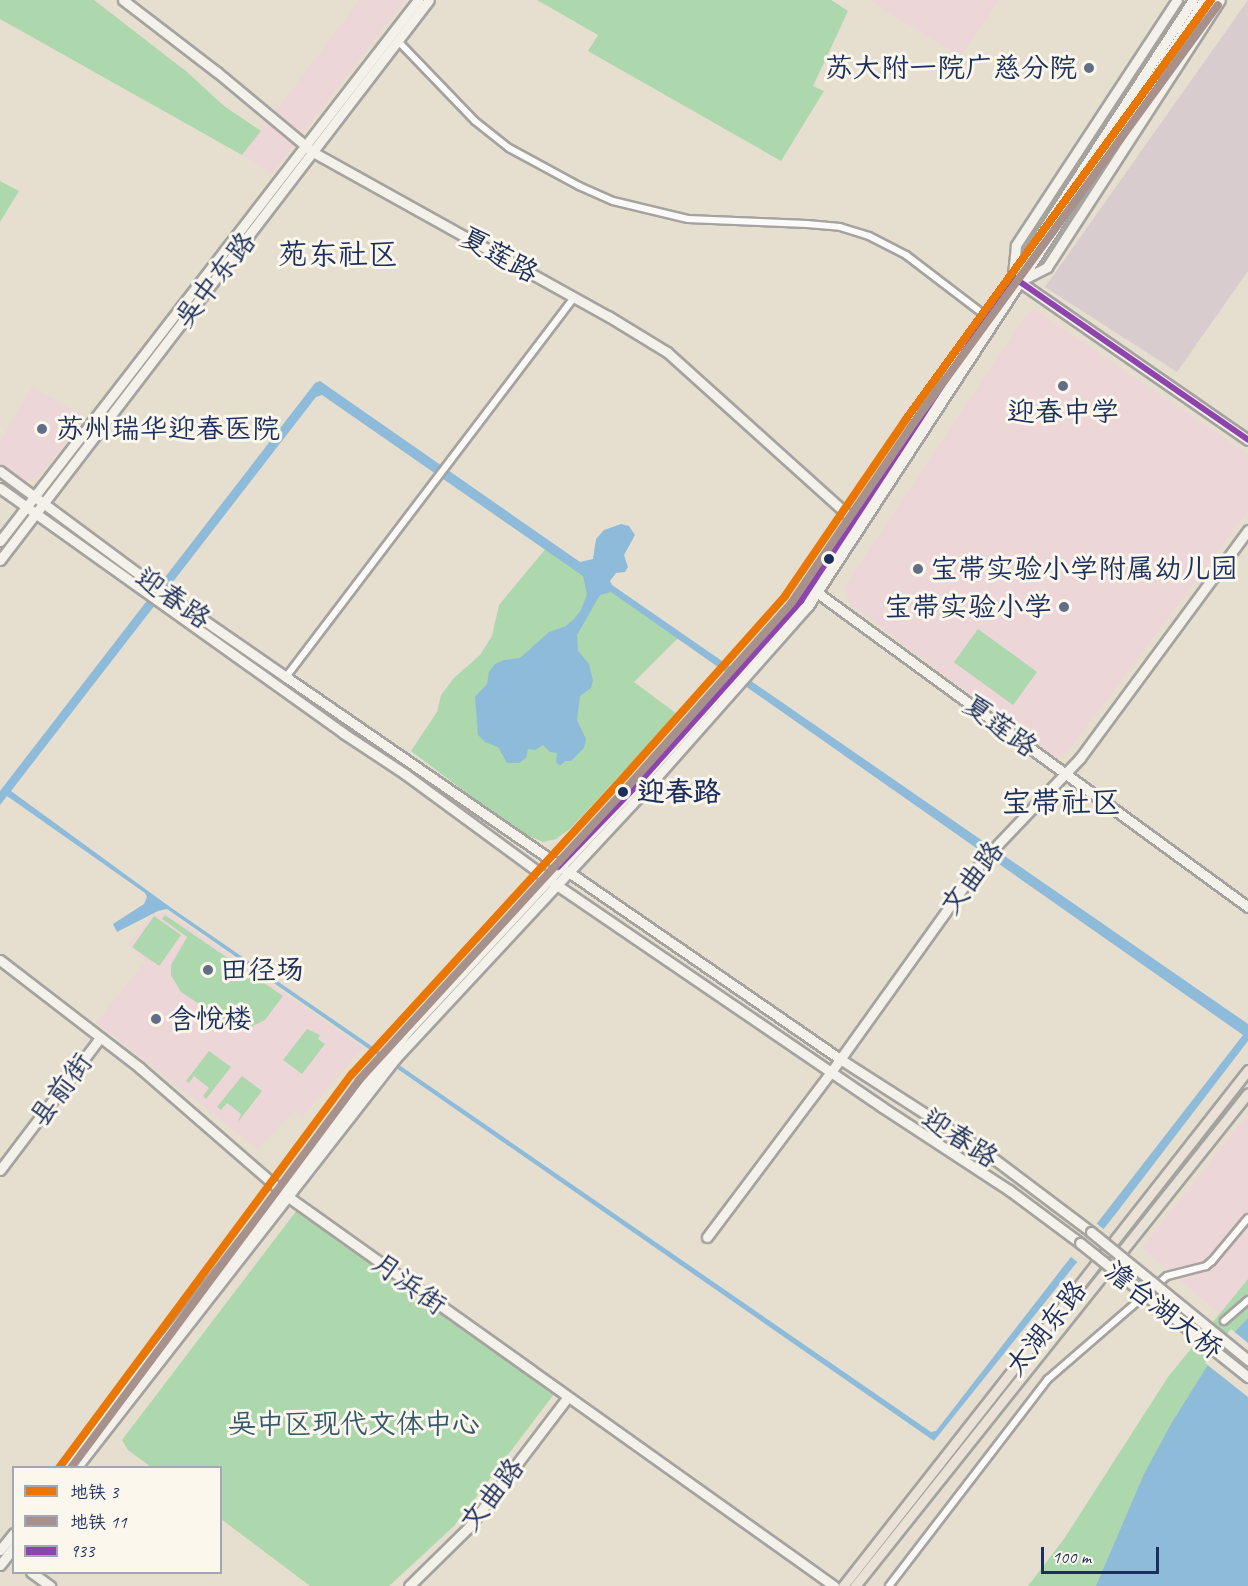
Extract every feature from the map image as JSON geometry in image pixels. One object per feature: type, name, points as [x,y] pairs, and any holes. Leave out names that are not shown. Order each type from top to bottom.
[{"type":"main road","name":"夏莲路","points":[[123,0],[217,72],[310,149],[644,337],[681,363],[858,524]]},
{"type":"main road","name":"吴中东路","points":[[310,149],[418,0]]},
{"type":"main road","name":"吴中东路","points":[[0,541],[26,508],[39,500],[310,149],[429,0]]},
{"type":"main road","points":[[1017,279],[1016,245],[1176,0]]},
{"type":"main road","points":[[1158,62],[1193,0]]},
{"type":"main road","points":[[77,1466],[391,1057],[756,661],[814,590],[1158,62],[1204,0]]},
{"type":"main road","points":[[858,524],[987,317],[1017,279],[1047,267],[1220,0]]},
{"type":"main road","points":[[1017,279],[1248,440]]},
{"type":"main road","name":"迎春路","points":[[0,471],[159,589],[285,677],[562,870],[840,1059],[985,1152],[1090,1232]]},
{"type":"main road","name":"迎春路","points":[[0,488],[343,734],[405,774],[552,881],[831,1072],[1009,1190],[1080,1243]]},
{"type":"main road","name":"吴中东路","points":[[0,560],[35,515],[39,500]]},
{"type":"main road","name":"文曲路","points":[[707,1237],[831,1072],[984,857],[1066,774],[1248,530]]},
{"type":"main road","name":"夏莲路","points":[[814,590],[1248,907]]},
{"type":"main road","name":"月浜街","points":[[0,960],[140,1068],[284,1194],[567,1398],[834,1586]]},
{"type":"main road","name":"县前街","points":[[0,1170],[100,1038]]},
{"type":"main road","name":"太湖东路","points":[[843,1586],[1248,1070]]},
{"type":"main road","name":"太湖东路","points":[[855,1586],[1248,1093]]},
{"type":"main road","points":[[65,1466],[284,1194]]},
{"type":"main road","name":"澹台湖大桥","points":[[1090,1232],[1248,1360]]},
{"type":"main road","name":"澹台湖大桥","points":[[1080,1243],[1248,1377]]},
{"type":"main road","name":"文曲路","points":[[409,1586],[468,1528],[567,1398]]},
{"type":"main road","points":[[0,1564],[12,1537]]},
{"type":"main road","points":[[34,1574],[50,1586]]},
{"type":"street","points":[[398,41],[447,94],[499,140],[579,186],[613,201],[688,219],[807,224],[840,228],[869,236],[906,255],[987,317]]},
{"type":"street","points":[[285,677],[574,297]]},
{"type":"street","points":[[889,1586],[1048,1379],[1167,1276],[1200,1268],[1212,1262],[1248,1218]]},
{"type":"street","points":[[1224,1321],[1248,1300]]},
{"type":"shaded area","points":[[360,0],[405,0],[272,173],[242,155]]},
{"type":"shaded area","points":[[869,0],[999,0],[960,57]]},
{"type":"shaded area","points":[[1248,0],[1248,271],[1177,372],[1045,287]]},
{"type":"shaded area","points":[[1034,309],[1248,454],[1248,511],[1069,750],[1061,756],[1050,754],[849,603],[844,587],[1024,318]]},
{"type":"shaded area","name":"苏州瑞华迎春医院","points":[[32,387],[86,417],[41,473],[26,482],[0,465],[0,441]]},
{"type":"shaded area","points":[[167,912],[363,1048],[302,1117],[294,1111],[257,1148],[96,1023],[145,961],[127,946],[153,914]]},
{"type":"shaded area","points":[[1248,1114],[1248,1307],[1230,1323],[1142,1248]]},
{"type":"green space","points":[[0,0],[94,0],[187,72],[224,106],[261,131],[242,155],[0,19]]},
{"type":"green space","points":[[537,0],[831,0],[848,11],[813,86],[824,91],[781,161],[588,51],[598,35]]},
{"type":"green space","points":[[0,181],[19,191],[0,222]]},
{"type":"green space","points":[[547,547],[678,638],[634,682],[677,714],[571,828],[556,839],[543,842],[517,831],[411,751],[437,712],[441,695],[454,678],[480,655],[492,636],[499,605]]},
{"type":"green space","points":[[978,629],[1037,672],[1013,705],[954,662]]},
{"type":"green space","name":"田径场","points":[[165,915],[283,996],[265,1020],[250,1027],[234,1027],[181,992],[171,975],[171,965],[187,937],[162,919]]},
{"type":"green space","points":[[154,916],[181,935],[159,966],[132,947]]},
{"type":"green space","points":[[307,1029],[320,1035],[318,1039],[325,1044],[302,1074],[283,1060]]},
{"type":"green space","points":[[209,1051],[231,1067],[206,1099],[203,1096],[209,1088],[194,1076],[189,1083],[186,1081]]},
{"type":"green space","points":[[242,1076],[262,1091],[238,1122],[241,1114],[227,1103],[221,1110],[217,1107]]},
{"type":"green space","name":"吴中区现代文体中心","points":[[297,1210],[302,1211],[554,1394],[454,1526],[389,1586],[310,1586],[222,1520],[222,1466],[150,1466],[128,1450],[122,1440]]},
{"type":"green space","points":[[1248,1279],[1248,1419],[1133,1586],[1028,1586],[1064,1539],[1168,1377]]},
{"type":"water","points":[[320,381],[580,562],[593,559],[596,539],[604,530],[621,524],[629,526],[635,535],[624,555],[628,567],[625,572],[616,573],[610,581],[612,585],[1248,1024],[1248,1041],[1114,1216],[934,1441],[167,909],[158,911],[117,932],[113,924],[144,904],[147,897],[145,893],[7,796],[0,805],[0,791],[315,383]],"holes":[[[322,395],[583,576],[587,594],[581,610],[574,619],[566,626],[549,632],[520,658],[495,664],[489,672],[487,684],[475,697],[478,735],[485,742],[498,747],[507,763],[519,763],[526,758],[528,749],[535,750],[543,745],[550,752],[557,753],[556,762],[560,766],[565,761],[571,761],[584,748],[586,739],[577,720],[580,696],[591,688],[593,681],[589,664],[578,651],[577,635],[600,595],[611,592],[1243,1035],[936,1431],[931,1432],[170,907],[11,791],[316,397]]]},
{"type":"water","points":[[1248,1318],[1248,1586],[1096,1586],[1144,1474],[1171,1424],[1216,1352]]},
{"type":"pier","points":[[1096,1223],[1106,1231],[1080,1264],[1070,1256]]},
{"type":"pier","points":[[1231,1329],[1248,1343],[1248,1397],[1205,1363]]},
{"type":"metro line","name":"3","points":[[60,1466],[352,1074],[616,786],[785,596],[906,419],[1211,0]]},
{"type":"metro line","name":"11","points":[[72,1466],[359,1080],[623,792],[792,602],[913,424],[1218,5]]},
{"type":"transit line","name":"933","points":[[558,867],[639,783],[801,601],[1013,277],[1248,440]]},
{"type":"place","name":"苏大附一院广慈分院","points":[[1089,68]]},
{"type":"place","name":"迎春中学","points":[[1063,386]]},
{"type":"place","name":"苏州瑞华迎春医院","points":[[42,429]]},
{"type":"place","name":"宝带实验小学附属幼儿园","points":[[918,569]]},
{"type":"place","name":"宝带实验小学","points":[[1064,607]]},
{"type":"place","name":"迎春路","points":[[623,792]]},
{"type":"place","name":"田径场","points":[[208,970]]},
{"type":"place","name":"含悦楼","points":[[156,1019]]},
{"type":"district","name":"苑东社区","points":[[338,254]]},
{"type":"district","name":"宝带社区","points":[[1061,802]]}]
